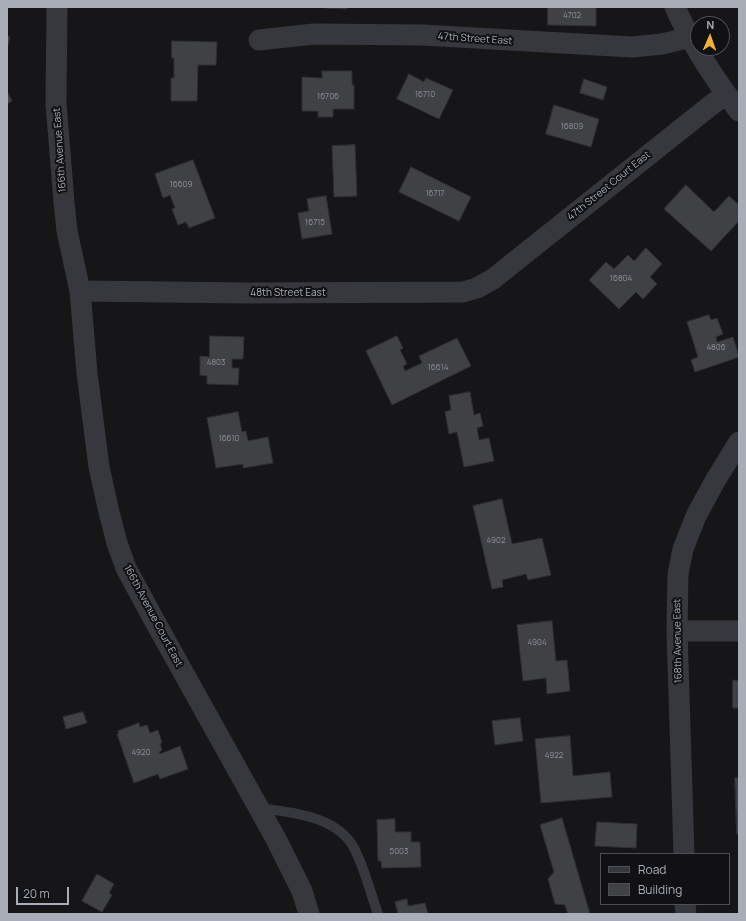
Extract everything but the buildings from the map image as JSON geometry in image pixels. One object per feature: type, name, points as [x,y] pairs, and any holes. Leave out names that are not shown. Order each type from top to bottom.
[{"type":"street","name":"166th Avenue East","points":[[57,7],[56,104],[67,231],[80,291]]},
{"type":"street","points":[[675,7],[690,36]]},
{"type":"street","name":"47th Street East","points":[[259,40],[314,34],[423,35],[632,47],[662,44],[690,38]]},
{"type":"street","points":[[702,56],[726,94],[739,111]]},
{"type":"street","name":"47th Street Court East","points":[[494,280],[726,94]]},
{"type":"street","name":"48th Street East","points":[[80,291],[242,293],[463,292],[477,288],[494,280]]},
{"type":"street","name":"166th Avenue Court East","points":[[80,291],[87,373],[99,467],[117,543],[126,568],[259,808],[302,891],[309,914]]},
{"type":"street","name":"168th Avenue East","points":[[684,853],[677,631],[678,574],[683,549],[696,516],[739,442]]},
{"type":"street","points":[[677,631],[739,631]]},
{"type":"lane","points":[[259,808],[304,816],[323,822],[340,832],[353,847],[363,870],[378,914]]}]
